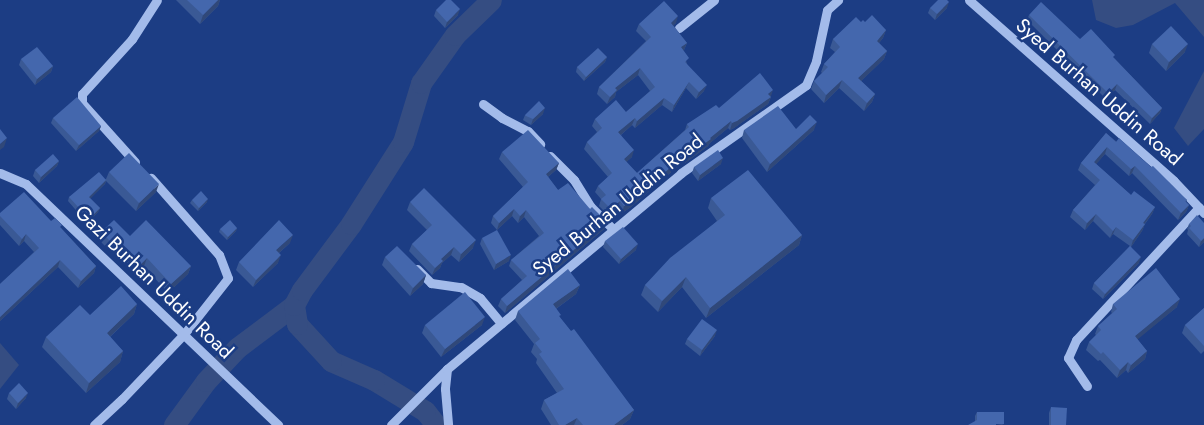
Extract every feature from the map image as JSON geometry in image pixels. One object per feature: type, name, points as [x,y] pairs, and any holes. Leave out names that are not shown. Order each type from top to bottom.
[{"type":"street","points":[[94,425],[122,399],[184,334],[228,278],[219,255],[164,190],[126,153],[82,103],[82,94],[132,38],[157,0]]},
{"type":"street","points":[[679,28],[714,0]]},
{"type":"street","name":"Syed Burhan Uddin Road","points":[[391,425],[444,373],[501,323],[681,173],[806,85],[816,61],[827,10],[838,0]]},
{"type":"street","name":"Syed Burhan Uddin Road","points":[[969,0],[1174,181],[1201,210]]},
{"type":"street","points":[[483,104],[502,118],[528,131],[574,180],[590,206],[613,229]]},
{"type":"street","name":"Gazi Burhan Uddin Road","points":[[0,174],[26,184],[278,425]]},
{"type":"street","points":[[1087,386],[1068,358],[1076,340],[1201,210]]},
{"type":"street","points":[[411,262],[431,283],[461,287],[480,298],[501,323]]},
{"type":"street","points":[[444,373],[448,425]]},
{"type":"water","points":[[1092,0],[1204,0],[1204,37],[1175,3],[1133,25],[1116,28],[1096,20]]},
{"type":"water","points":[[1204,71],[1204,129],[1188,146],[1174,128]]},
{"type":"water","points":[[0,343],[19,365],[0,389]]},
{"type":"building","points":[[187,0],[218,0],[203,15]]},
{"type":"building","points":[[446,0],[451,0],[460,9],[447,22],[436,10]]},
{"type":"building","points":[[938,0],[947,0],[949,2],[937,14],[930,8]]},
{"type":"building","points":[[664,1],[678,16],[671,23],[687,43],[681,47],[689,58],[685,62],[707,85],[699,92],[689,82],[674,105],[664,98],[637,121],[635,118],[618,132],[634,150],[624,159],[637,173],[689,127],[687,124],[716,105],[719,108],[760,73],[773,90],[768,94],[771,97],[737,121],[732,123],[731,121],[711,139],[687,156],[686,154],[633,200],[624,206],[620,201],[611,209],[601,199],[606,195],[598,186],[612,173],[587,142],[602,128],[595,119],[616,100],[626,112],[655,87],[640,68],[615,88],[617,90],[610,97],[599,87],[651,37],[639,24]]},
{"type":"building","points":[[1041,2],[1080,39],[1091,29],[1115,55],[1113,57],[1162,108],[1152,118],[1117,84],[1108,93],[1029,15]]},
{"type":"building","points":[[872,15],[886,30],[877,41],[887,51],[858,78],[875,94],[867,103],[842,80],[826,95],[814,81],[828,67],[824,64],[840,47],[833,39],[856,17],[861,22],[863,20],[865,22]]},
{"type":"building","points":[[1171,26],[1188,44],[1169,62],[1152,44]]},
{"type":"building","points":[[37,47],[53,66],[37,79],[21,59]]},
{"type":"building","points":[[598,48],[607,57],[586,77],[577,67]]},
{"type":"building","points":[[77,97],[101,126],[79,145],[53,118]]},
{"type":"building","points":[[539,101],[545,108],[533,119],[526,116],[525,115]]},
{"type":"building","points":[[778,106],[796,129],[810,115],[817,122],[770,164],[744,130]]},
{"type":"building","points":[[0,129],[7,138],[0,144]]},
{"type":"building","points":[[528,130],[559,163],[546,174],[558,190],[568,183],[590,209],[592,207],[607,222],[507,306],[501,299],[527,276],[511,260],[544,233],[526,210],[520,216],[514,209],[499,223],[493,216],[528,182],[502,152]]},
{"type":"building","points":[[1106,133],[1116,142],[1119,138],[1151,167],[1153,166],[1187,200],[1185,201],[1189,205],[1181,213],[1135,166],[1131,169],[1107,147],[1094,162],[1131,195],[1134,191],[1155,207],[1133,240],[1116,227],[1113,231],[1096,214],[1087,223],[1073,210],[1100,180],[1081,163]]},
{"type":"building","points":[[718,150],[723,158],[700,175],[694,167]]},
{"type":"building","points":[[129,153],[159,184],[139,203],[109,172]]},
{"type":"building","points":[[53,154],[59,161],[41,177],[35,170]]},
{"type":"building","points":[[748,170],[802,235],[710,308],[686,277],[662,301],[645,285],[670,258],[725,215],[711,198]]},
{"type":"building","points":[[99,172],[106,180],[89,197],[100,208],[89,219],[69,197]]},
{"type":"building","points":[[424,188],[476,240],[461,254],[454,247],[441,259],[443,261],[435,268],[412,244],[432,225],[410,202]]},
{"type":"building","points":[[201,191],[208,199],[199,208],[192,200]]},
{"type":"building","points":[[24,192],[51,221],[55,218],[62,225],[60,227],[96,266],[81,281],[60,260],[0,317],[0,284],[39,248],[26,234],[22,239],[0,216],[0,213]]},
{"type":"building","points":[[1197,215],[1204,223],[1204,238],[1201,241],[1189,228],[1191,226],[1189,224]]},
{"type":"building","points":[[114,220],[130,236],[146,220],[191,266],[171,284],[147,258],[140,265],[116,242],[113,244],[101,232]]},
{"type":"building","points":[[230,220],[237,228],[228,237],[220,229]]},
{"type":"building","points":[[279,220],[293,235],[276,250],[281,255],[256,280],[239,262]]},
{"type":"building","points":[[623,227],[638,244],[621,259],[605,241]]},
{"type":"building","points":[[497,230],[511,255],[496,264],[482,238]]},
{"type":"building","points":[[397,246],[426,275],[413,288],[385,257]]},
{"type":"building","points":[[1130,246],[1141,257],[1105,294],[1094,283]]},
{"type":"building","points":[[1156,268],[1180,299],[1135,336],[1147,351],[1131,365],[1128,362],[1120,370],[1103,352],[1101,354],[1089,342],[1101,330],[1098,326],[1117,309],[1113,304]]},
{"type":"building","points":[[568,269],[580,285],[553,304],[561,315],[559,316],[571,331],[574,329],[634,410],[614,425],[583,425],[577,418],[565,425],[559,425],[544,400],[564,389],[539,354],[542,352],[535,343],[540,339],[518,311]]},
{"type":"building","points":[[121,286],[137,304],[107,333],[123,351],[89,383],[46,337],[80,305],[90,315]]},
{"type":"building","points":[[465,292],[485,317],[445,349],[425,325]]},
{"type":"building","points":[[1204,308],[1204,346],[1185,325]]},
{"type":"building","points":[[702,319],[717,330],[702,350],[687,339]]},
{"type":"building","points":[[19,383],[28,393],[18,403],[9,393]]},
{"type":"building","points":[[1051,407],[1067,408],[1066,425],[1051,425]]},
{"type":"building","points":[[977,412],[1004,412],[1004,424],[968,425],[977,420]]},
{"type":"waterway","points":[[436,425],[425,411],[374,380],[331,361],[297,324],[294,305],[302,290],[351,224],[403,142],[421,83],[455,35],[491,0]]},
{"type":"waterway","points":[[174,425],[206,381],[237,348],[294,305]]}]
